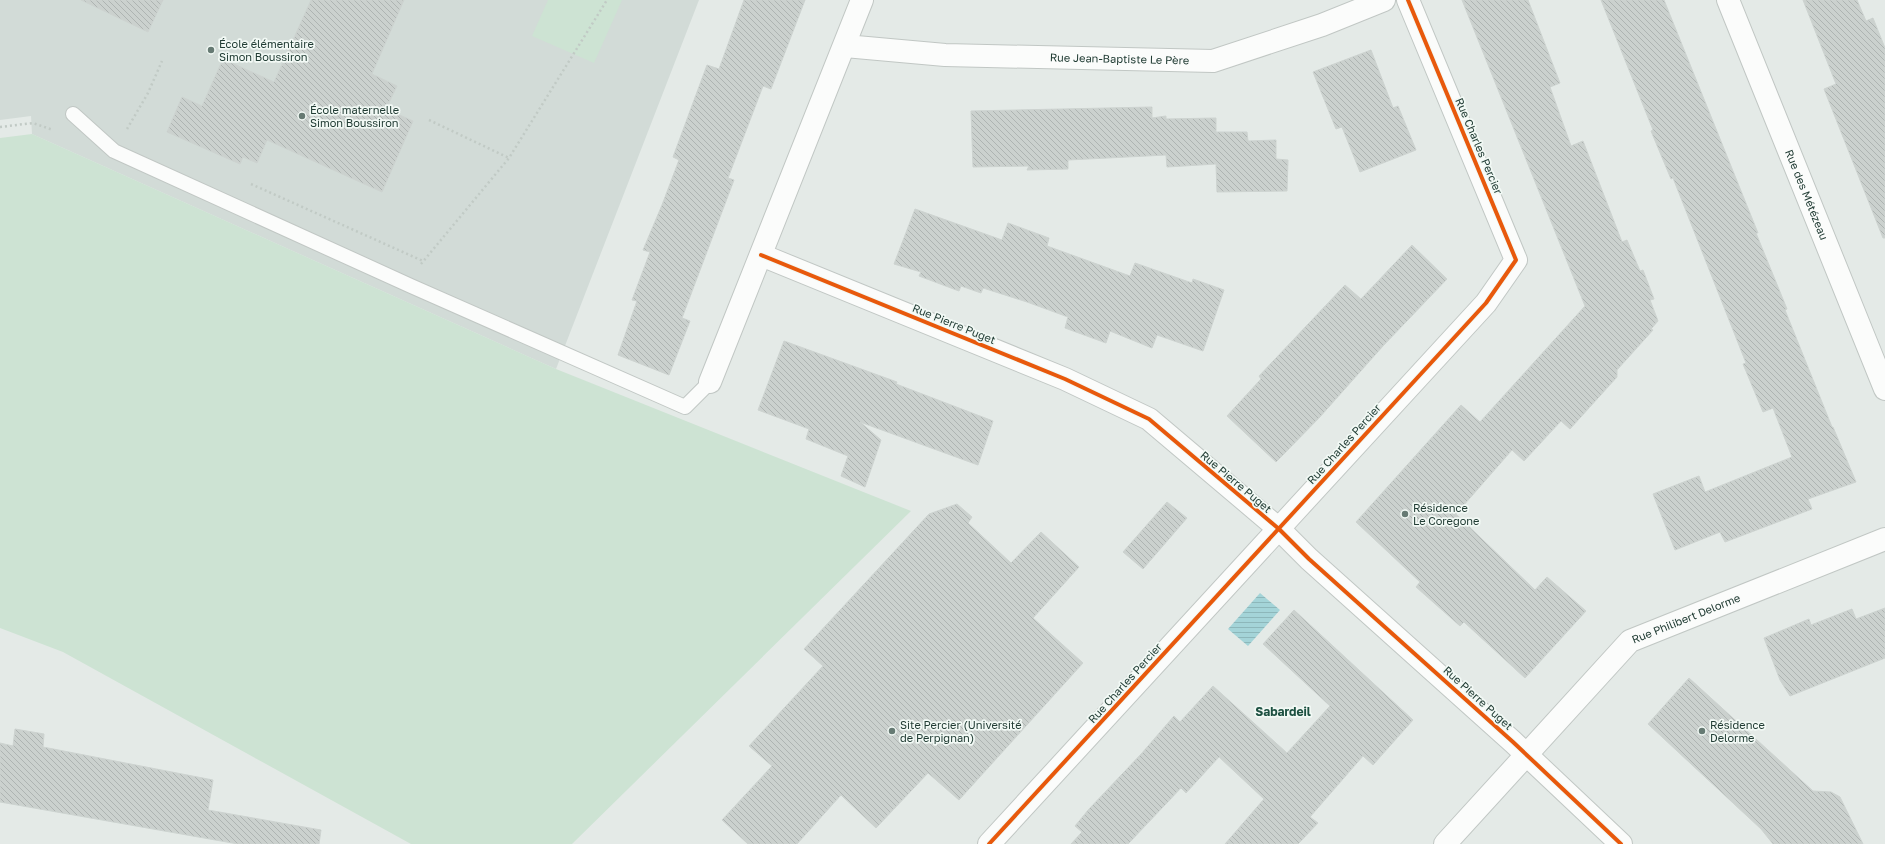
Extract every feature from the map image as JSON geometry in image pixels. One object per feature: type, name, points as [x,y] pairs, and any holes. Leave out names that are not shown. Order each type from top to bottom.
[{"type":"street","points":[[710,382],[845,46],[862,0]]},
{"type":"street","name":"Rue Jean-Baptiste Le Père","points":[[845,46],[945,55],[1213,61],[1322,25],[1384,0]]},
{"type":"street","name":"Rue Charles Percier","points":[[989,844],[1486,303],[1516,260],[1408,0]]},
{"type":"street","name":"Rue des Métézeau","points":[[1728,0],[1885,389]]},
{"type":"street","name":"Rue Pierre Puget","points":[[761,255],[1065,379],[1149,419],[1279,529],[1621,844]]},
{"type":"street","name":"Rue Philibert Delorme","points":[[1445,844],[1525,754],[1630,641],[1885,539]]},
{"type":"lane","points":[[73,114],[114,151],[411,286],[685,406],[710,382]]},
{"type":"path","points":[[411,286],[423,261],[509,158],[607,0]]},
{"type":"path","points":[[429,120],[509,158]]},
{"type":"path","points":[[127,129],[134,132]]},
{"type":"path","points":[[250,183],[423,261]]},
{"type":"shaded area","points":[[0,0],[699,0],[556,369],[32,134],[31,116],[0,120]]},
{"type":"green space","points":[[548,0],[622,0],[594,63],[532,36]]},
{"type":"green space","points":[[32,134],[556,369],[911,511],[572,844],[411,844],[63,652],[0,628],[0,138]]},
{"type":"water","points":[[1260,593],[1280,610],[1248,646],[1228,629]]},
{"type":"building","points":[[81,0],[163,0],[148,32]]},
{"type":"building","points":[[311,0],[404,0],[372,74],[397,86],[386,109],[413,121],[382,192],[267,140],[257,163],[243,157],[240,164],[167,132],[182,97],[202,106],[223,59],[274,82]]},
{"type":"building","points":[[744,0],[805,0],[771,89],[763,86],[728,178],[734,180],[682,318],[690,321],[669,375],[618,355],[637,301],[632,300],[650,252],[643,250],[679,160],[673,157],[707,65],[719,69]]},
{"type":"building","points":[[1462,0],[1528,0],[1560,83],[1550,87],[1571,146],[1583,141],[1622,242],[1627,240],[1640,271],[1643,270],[1654,299],[1650,300],[1658,321],[1651,329],[1653,330],[1617,370],[1617,377],[1570,429],[1561,421],[1524,461],[1512,450],[1456,514],[1535,590],[1547,577],[1586,611],[1525,678],[1464,622],[1460,626],[1416,587],[1420,582],[1356,522],[1461,405],[1480,422],[1585,306]]},
{"type":"building","points":[[1601,0],[1664,0],[1758,233],[1756,233],[1787,309],[1785,310],[1856,482],[1808,499],[1812,509],[1725,542],[1720,532],[1675,550],[1653,494],[1699,476],[1705,492],[1792,457],[1773,408],[1763,412],[1743,364],[1746,363],[1673,178],[1671,179],[1651,131],[1653,130]]},
{"type":"building","points":[[1803,0],[1857,0],[1866,21],[1873,18],[1885,48],[1885,238],[1883,238],[1824,89],[1836,84]]},
{"type":"building","points":[[1371,50],[1393,108],[1398,106],[1416,150],[1360,172],[1342,127],[1336,129],[1313,72]]},
{"type":"building","points":[[1152,107],[1152,118],[1166,116],[1166,119],[1216,118],[1216,132],[1247,132],[1248,141],[1276,140],[1276,159],[1288,160],[1287,191],[1217,192],[1216,164],[1167,167],[1166,155],[1068,160],[1068,169],[1027,170],[1029,166],[973,167],[971,111]]},
{"type":"building","points":[[915,209],[1002,240],[1008,223],[1049,238],[1047,246],[1130,276],[1135,263],[1192,283],[1193,279],[1224,290],[1203,351],[1157,335],[1152,348],[1110,331],[1106,343],[1065,328],[1068,317],[983,288],[981,293],[961,286],[959,291],[919,276],[921,272],[894,264]]},
{"type":"building","points":[[1412,245],[1447,279],[1383,346],[1319,418],[1276,462],[1227,416],[1261,379],[1259,376],[1345,285],[1361,299]]},
{"type":"building","points":[[784,341],[897,382],[896,384],[993,421],[978,465],[860,422],[881,440],[865,487],[841,476],[848,456],[806,439],[809,429],[758,410]]},
{"type":"building","points":[[1167,502],[1187,518],[1143,569],[1123,552]]},
{"type":"building","points":[[957,504],[972,517],[968,523],[1011,563],[1041,532],[1079,567],[1033,618],[1083,663],[959,800],[928,773],[876,828],[841,795],[797,844],[748,844],[722,820],[772,766],[749,746],[823,666],[804,649],[929,514]]},
{"type":"building","points":[[1885,608],[1885,658],[1790,696],[1780,680],[1764,638],[1809,619],[1811,625],[1852,609],[1856,619]]},
{"type":"building","points":[[1294,610],[1413,720],[1373,765],[1363,756],[1310,817],[1318,823],[1298,844],[1225,844],[1264,799],[1219,757],[1186,793],[1181,788],[1128,844],[1071,844],[1082,832],[1075,826],[1089,809],[1142,753],[1174,716],[1180,722],[1213,686],[1287,753],[1330,706],[1263,644]]},
{"type":"building","points":[[1689,678],[1813,791],[1831,792],[1840,797],[1863,844],[1773,844],[1761,829],[1648,724]]},
{"type":"building","points":[[15,729],[44,734],[43,747],[213,780],[208,810],[321,830],[319,844],[238,844],[0,802],[0,743],[13,746]]},
{"type":"cycle path","points":[[989,844],[1486,303],[1516,260],[1408,0]]},
{"type":"cycle path","points":[[761,255],[1065,379],[1149,419],[1279,529],[1309,559],[1513,742],[1621,844]]},
{"type":"place","name":"École élémentaire Simon Boussiron","points":[[211,50]]},
{"type":"place","name":"École maternelle Simon Boussiron","points":[[302,116]]},
{"type":"place","name":"Résidence Le Coregone","points":[[1405,514]]},
{"type":"place","name":"Site Percier (Université de Perpignan)","points":[[892,731]]},
{"type":"place","name":"Résidence Delorme","points":[[1702,731]]},
{"type":"district","name":"Sabardeil","points":[[1283,712]]}]
